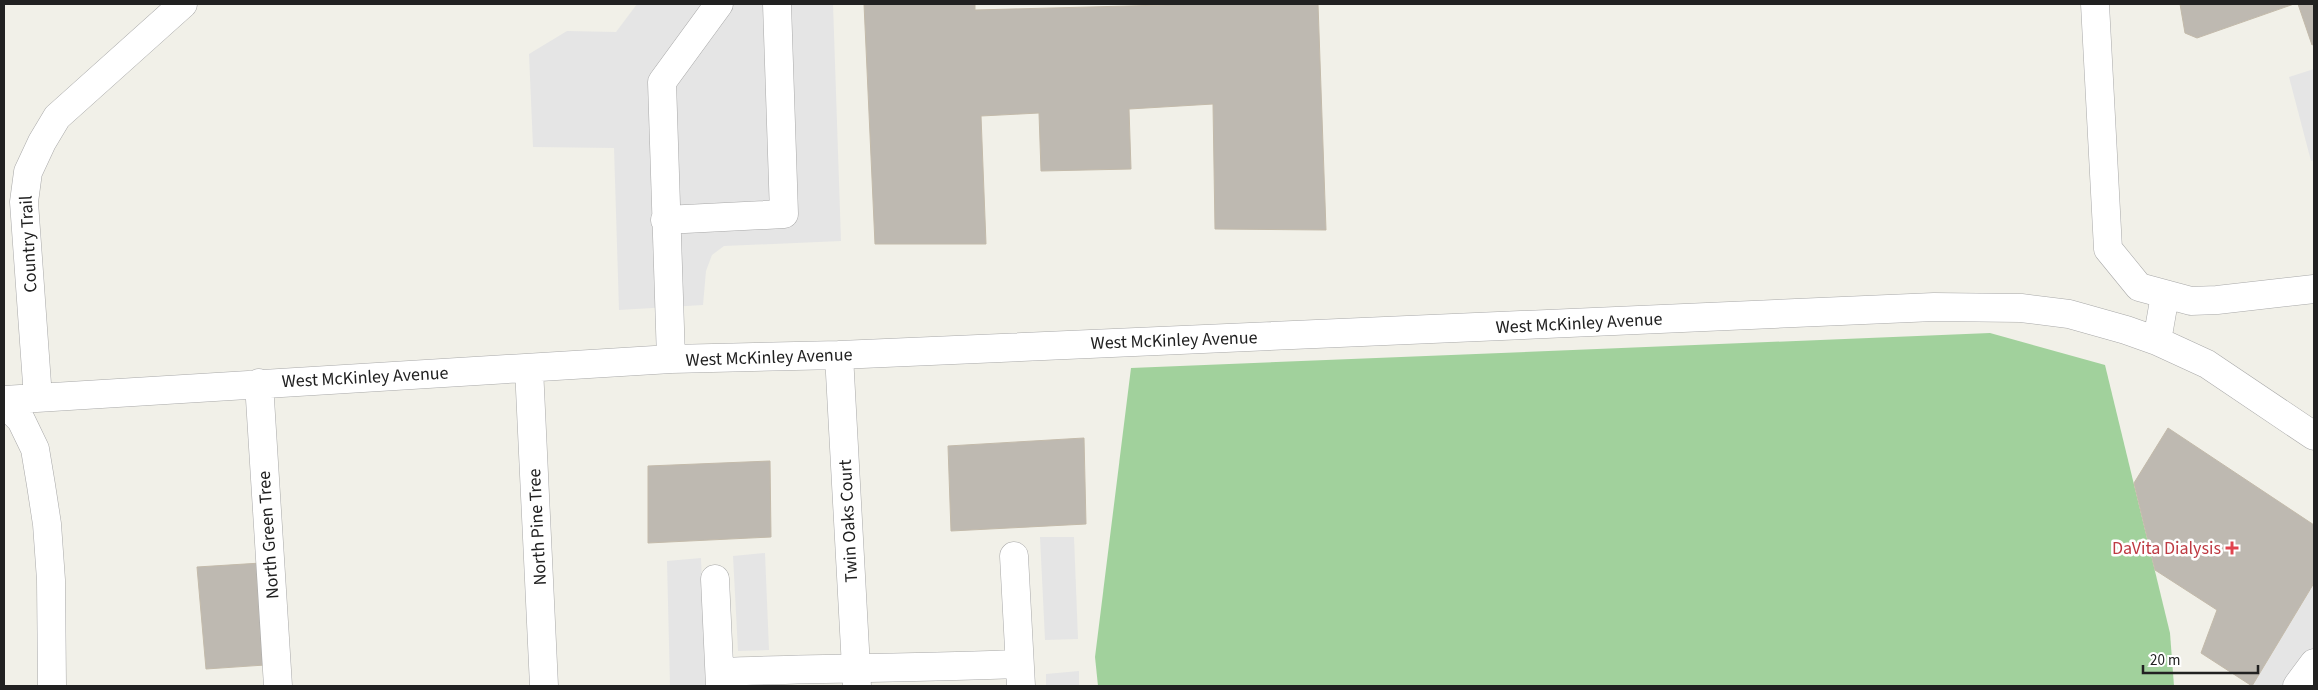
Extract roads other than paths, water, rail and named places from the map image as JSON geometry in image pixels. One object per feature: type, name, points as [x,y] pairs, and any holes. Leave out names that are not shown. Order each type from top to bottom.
[{"type":"street","name":"Country Trail","points":[[38,398],[24,202],[28,172],[42,142],[57,117],[183,4]]},
{"type":"street","points":[[671,359],[662,82],[719,4]]},
{"type":"street","points":[[666,220],[784,214],[776,4]]},
{"type":"street","points":[[2094,4],[2108,249],[2118,265],[2139,287],[2191,301],[2217,300],[2314,289]]},
{"type":"street","points":[[2157,341],[2165,295]]},
{"type":"street","name":"West McKinley Avenue","points":[[4,401],[259,383],[671,359],[839,356],[1934,307],[2021,308],[2069,314],[2157,341],[2207,364],[2314,436]]},
{"type":"street","name":"Twin Oaks Court","points":[[839,356],[856,678]]},
{"type":"street","name":"North Pine Tree","points":[[530,368],[544,686]]},
{"type":"street","name":"North Green Tree","points":[[259,383],[278,686]]},
{"type":"street","points":[[4,401],[21,420],[34,449],[48,524],[51,580],[52,686]]},
{"type":"street","points":[[715,579],[720,679],[816,668],[856,678],[1020,675],[1014,556]]},
{"type":"street","points":[[2298,686],[2314,663]]},
{"type":"place","name":"DaVita Dialysis","points":[[2232,548]]}]
